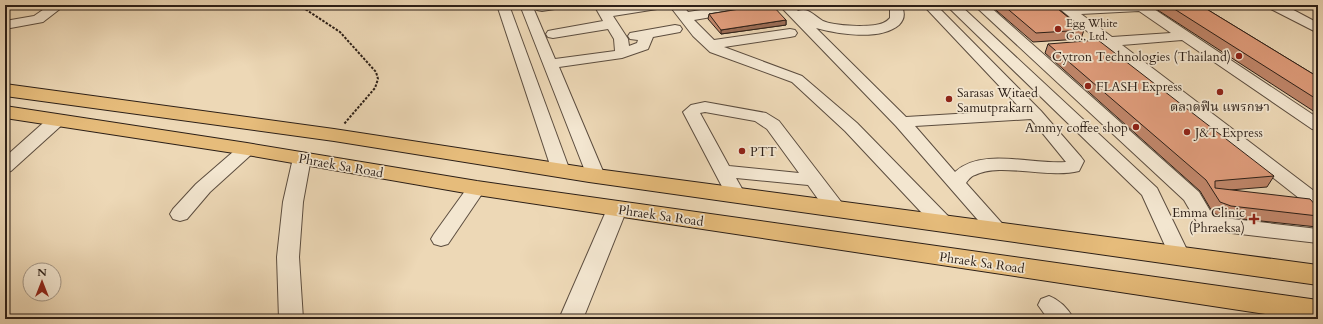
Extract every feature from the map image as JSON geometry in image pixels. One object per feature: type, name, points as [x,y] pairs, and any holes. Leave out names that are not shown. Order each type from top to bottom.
[{"type":"main road","name":"Phraek Sa Road","points":[[5,90],[369,140],[596,176],[1318,275]]},
{"type":"main road","name":"Phraek Sa Road","points":[[5,112],[247,149],[477,188],[1318,311]]},
{"type":"main road","points":[[347,166],[369,140]]},
{"type":"street","points":[[5,25],[38,19],[60,5]]},
{"type":"street","points":[[503,5],[561,171]]},
{"type":"street","points":[[556,5],[534,6],[550,64],[596,176]]},
{"type":"street","points":[[622,54],[621,39],[602,9],[657,5]]},
{"type":"street","points":[[785,5],[902,122],[998,230]]},
{"type":"street","points":[[796,5],[806,15],[820,25],[854,30],[874,30],[889,26],[897,19],[897,9],[895,5]]},
{"type":"street","points":[[929,5],[1035,114],[1075,161],[1073,168],[1059,170],[987,165],[967,171],[956,182]]},
{"type":"street","points":[[952,5],[1150,192],[1179,256]]},
{"type":"street","points":[[980,5],[1037,47],[1192,196],[1205,220],[1223,225],[1318,236]]},
{"type":"street","points":[[1274,5],[1318,29]]},
{"type":"street","points":[[621,39],[648,34],[678,17],[752,6]]},
{"type":"street","points":[[1066,8],[1140,6],[1318,125]]},
{"type":"street","points":[[1066,8],[1311,198],[1318,206]]},
{"type":"street","points":[[1294,16],[1318,12]]},
{"type":"street","points":[[678,17],[715,49],[797,79],[851,127],[943,223]]},
{"type":"street","points":[[553,34],[612,24]]},
{"type":"street","points":[[710,45],[790,33]]},
{"type":"street","points":[[550,64],[622,54],[643,46],[648,34]]},
{"type":"street","points":[[1084,44],[1184,36]]},
{"type":"street","points":[[999,50],[1037,47]]},
{"type":"street","points":[[735,194],[692,112],[697,108],[706,107],[760,117],[773,125],[835,208]]},
{"type":"street","points":[[902,122],[1035,114]]},
{"type":"street","points":[[5,167],[57,120]]},
{"type":"street","points":[[180,214],[203,188],[247,149]]},
{"type":"street","points":[[291,319],[288,257],[293,202],[302,158]]},
{"type":"street","points":[[722,171],[814,180]]},
{"type":"street","points":[[441,239],[477,188]]},
{"type":"street","points":[[571,319],[617,208]]},
{"type":"path","points":[[300,5],[340,32],[376,72],[378,79],[374,88],[334,135]]},
{"type":"building","points":[[772,5],[786,20],[721,30],[709,14],[758,6]]},
{"type":"building","points":[[1003,5],[1053,5],[1084,30],[1036,33]]},
{"type":"building","points":[[1168,5],[1200,5],[1318,77],[1318,100]]},
{"type":"building","points":[[1098,40],[1274,176],[1215,181],[1215,188],[1310,199],[1318,208],[1318,216],[1231,206],[1220,202],[1206,180],[1048,44]]},
{"type":"place","name":"Egg White Co., Ltd.","points":[[1058,29]]},
{"type":"place","name":"Cytron Technologies (Thailand)","points":[[1239,56]]},
{"type":"place","name":"FLASH Express","points":[[1088,86]]},
{"type":"place","name":"ตลาดฟิน แพรกษา","points":[[1220,92]]},
{"type":"place","name":"Sarasas Witaed Samutprakarn","points":[[949,99]]},
{"type":"place","name":"Ammy coffee shop","points":[[1136,127]]},
{"type":"place","name":"J&T Express","points":[[1187,132]]},
{"type":"place","name":"PTT","points":[[742,151]]},
{"type":"place","name":"Emma Clinic (Phraeksa)","points":[[1254,219]]}]
